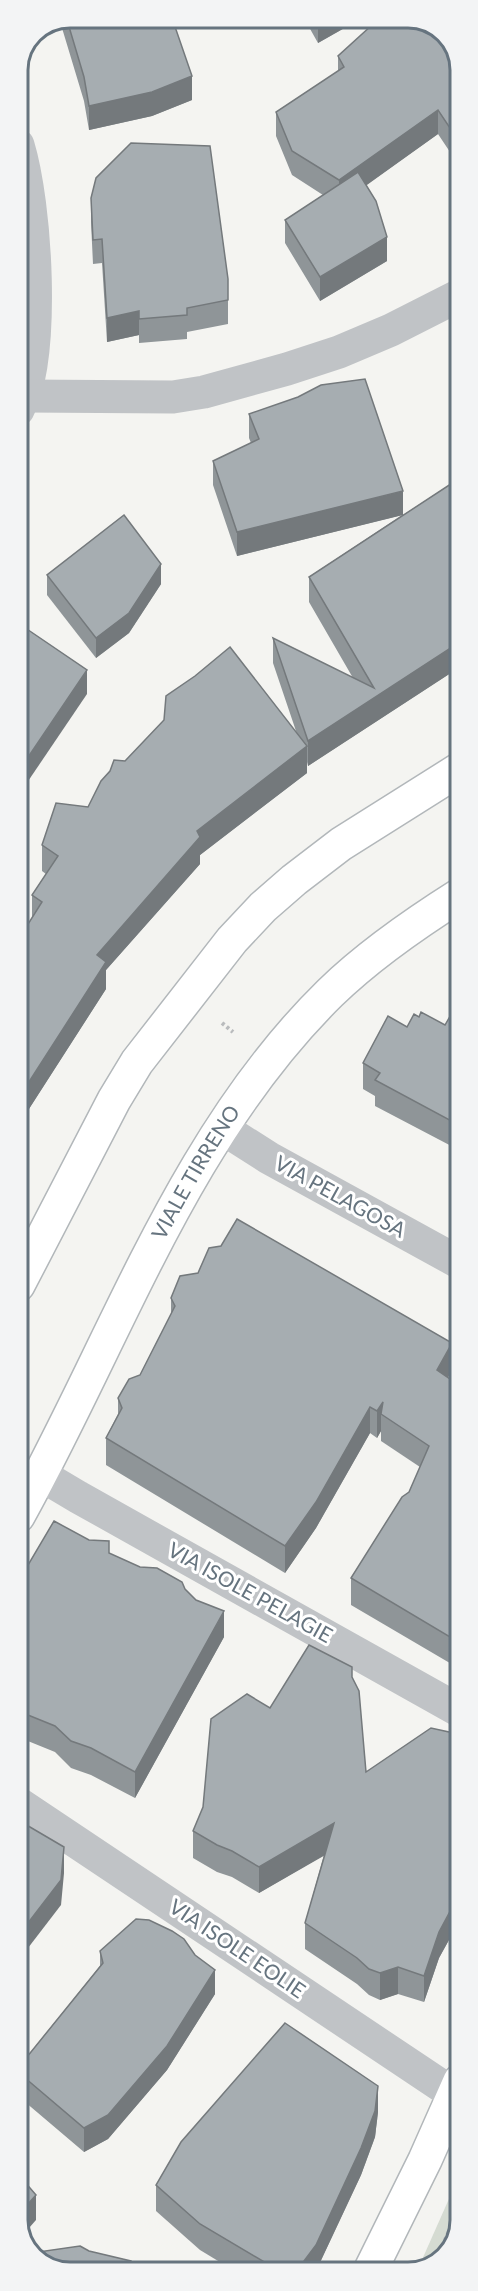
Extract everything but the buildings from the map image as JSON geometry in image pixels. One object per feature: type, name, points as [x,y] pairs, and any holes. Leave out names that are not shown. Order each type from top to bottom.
[{"type":"street","points":[[28,191],[34,256],[35,317],[28,362]]},
{"type":"street","points":[[28,403],[173,397],[204,392],[339,352],[449,300]]},
{"type":"street","points":[[29,1265],[114,1100],[137,1062],[217,957],[263,907],[294,879],[341,844],[449,776]]},
{"type":"street","name":"VIALE TIRRENO","points":[[29,1497],[165,1224],[222,1128],[268,1062],[330,992],[409,927],[449,902]]},
{"type":"street","name":"VIA PELAGOSA","points":[[222,1128],[269,1158],[450,1257]]},
{"type":"street","name":"VIA ISOLE PELAGIE","points":[[41,1474],[450,1705]]},
{"type":"street","name":"VIA ISOLE EOLIE","points":[[29,1810],[450,2083]]},
{"type":"street","points":[[374,2262],[425,2160],[450,2104]]},
{"type":"path","points":[[218,1020],[233,1032]]},
{"type":"shaded area","points":[[450,2197],[450,2220],[446,2237],[433,2254],[422,2260]]}]
